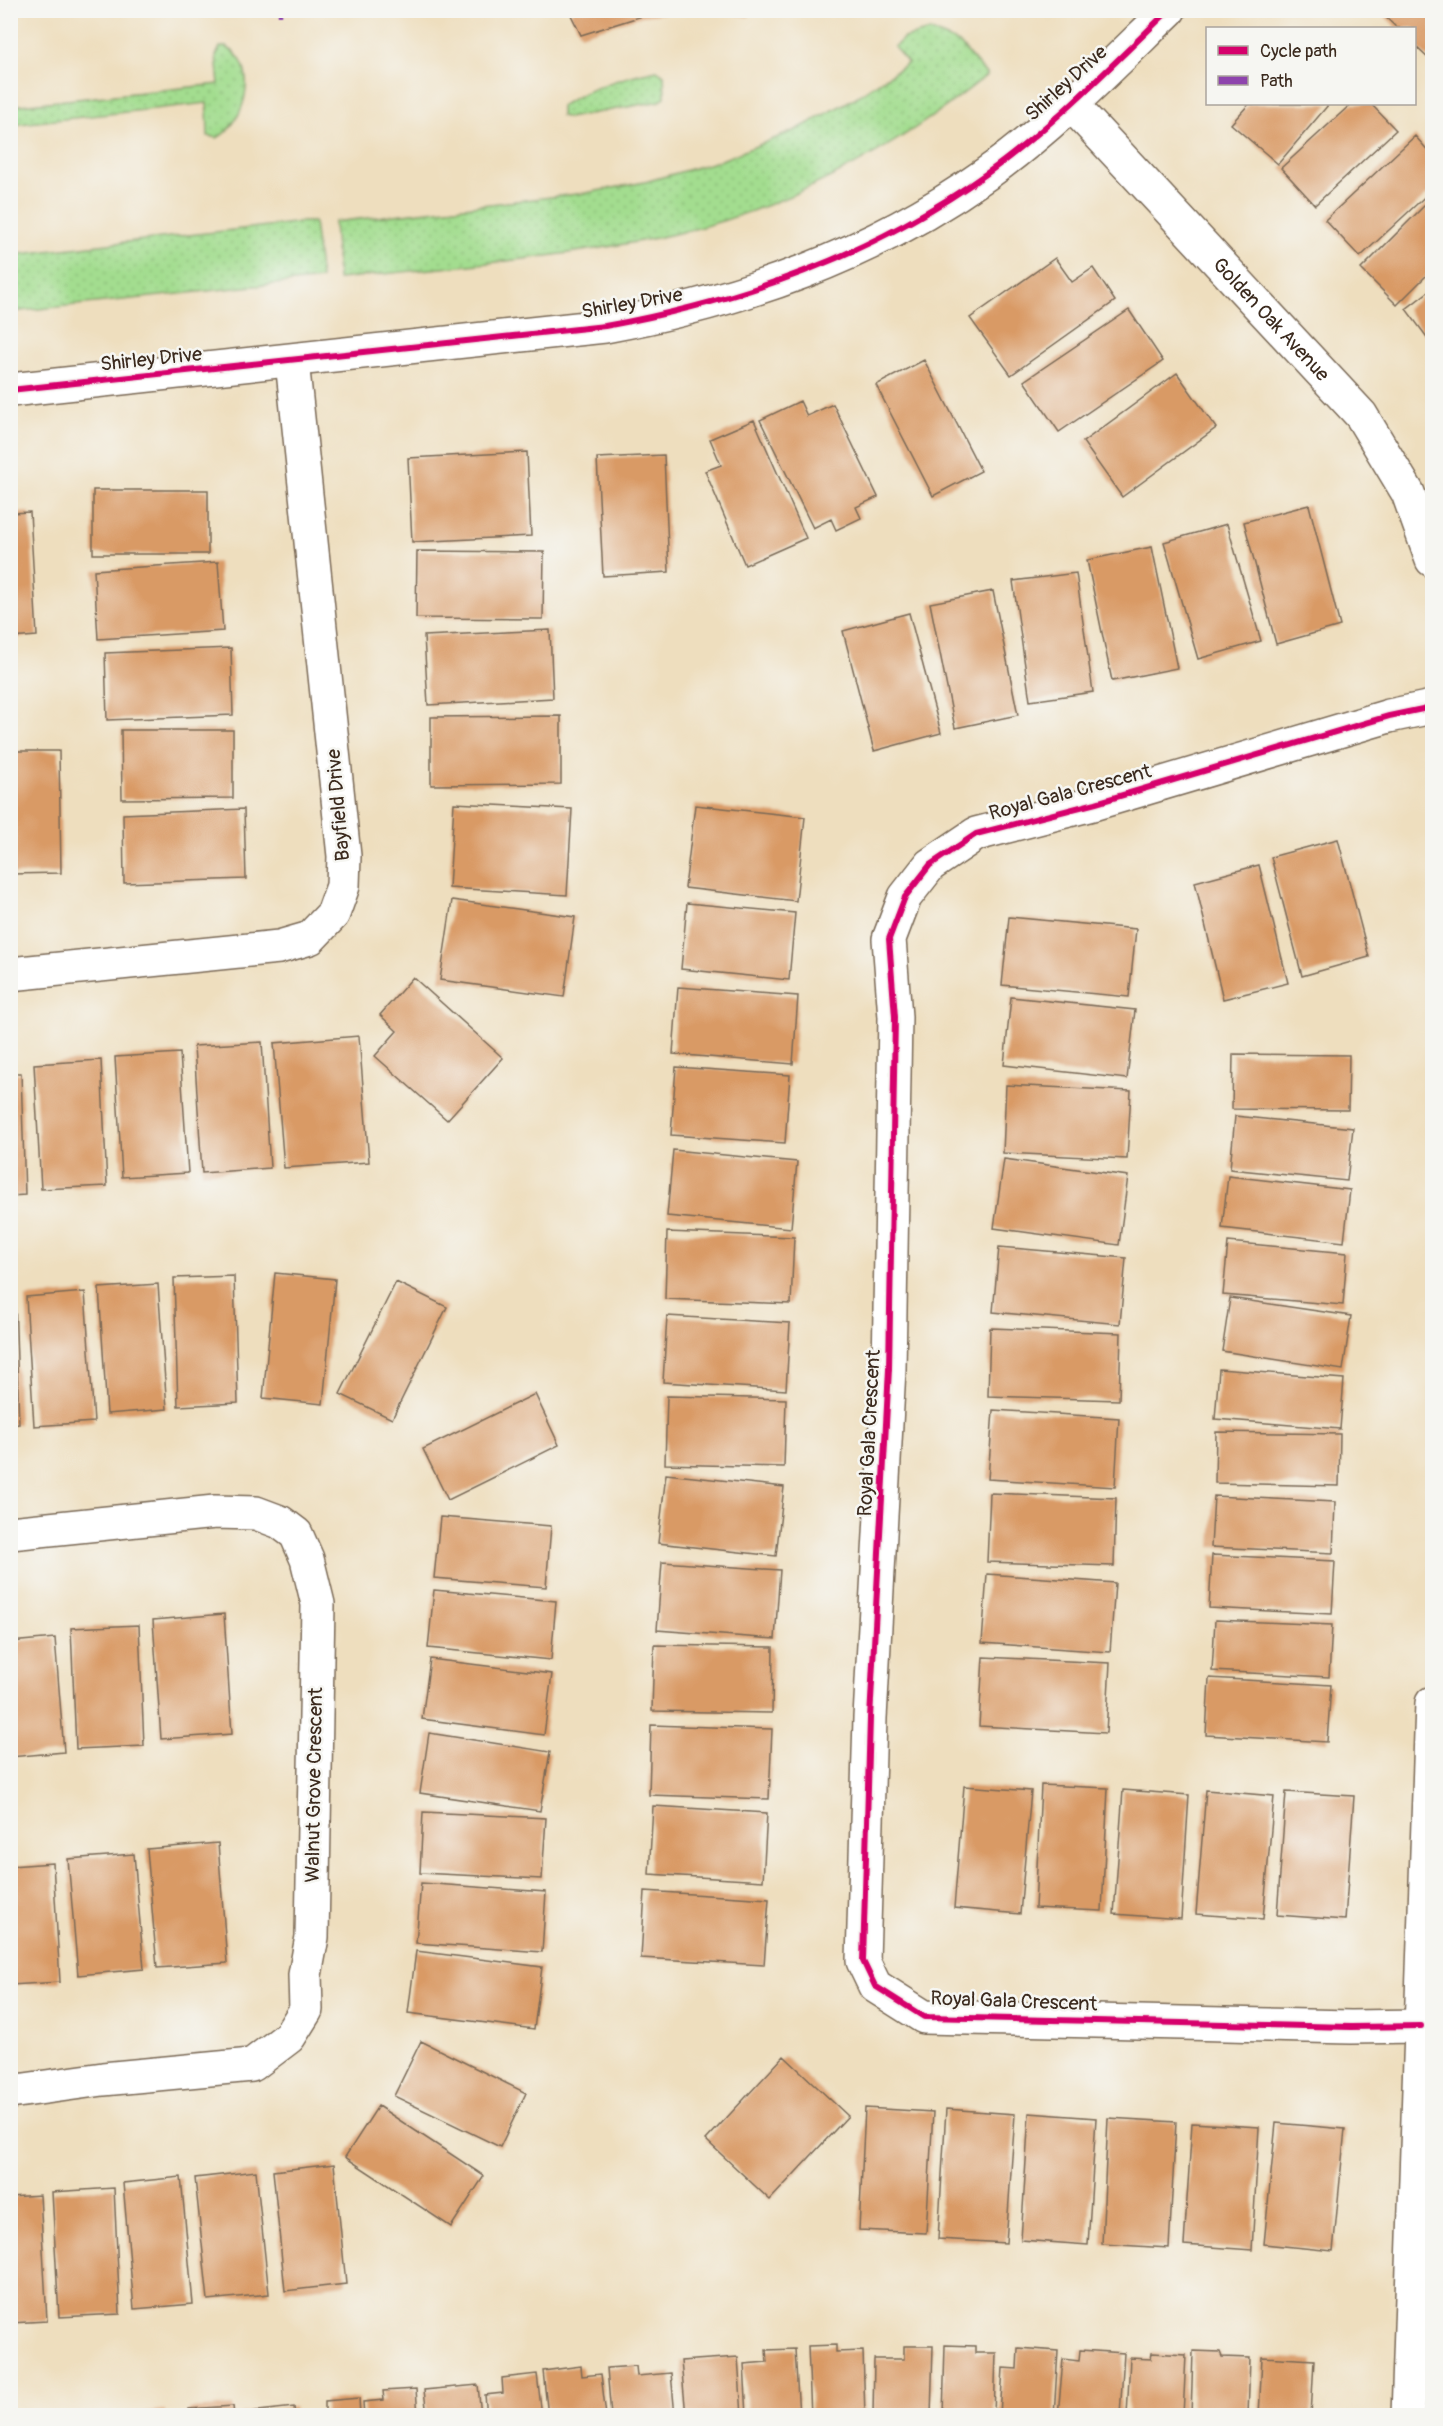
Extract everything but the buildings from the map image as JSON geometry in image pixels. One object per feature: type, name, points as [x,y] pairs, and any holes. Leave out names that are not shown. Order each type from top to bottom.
[{"type":"street","name":"Shirley Drive","points":[[10,390],[605,326],[674,314],[746,294],[857,250],[943,203],[988,173],[1071,104],[1169,10]]},
{"type":"street","name":"Golden Oak Avenue","points":[[1071,104],[1361,415],[1408,493],[1432,560]]},
{"type":"street","name":"Bayfield Drive","points":[[10,974],[279,947],[310,938],[333,915],[343,886],[344,856],[292,361]]},
{"type":"street","name":"Royal Gala Crescent","points":[[1421,2026],[1350,2027],[924,2018],[875,1986],[863,1961],[870,1718],[889,1369],[895,1017],[890,939],[905,897],[930,865],[976,834],[1096,803],[1389,716],[1432,707]]},
{"type":"street","name":"Walnut Grove Crescent","points":[[10,1533],[215,1512],[256,1513],[280,1522],[296,1534],[307,1559],[318,1604],[312,1937],[305,1975],[306,2010],[289,2037],[252,2065],[103,2079],[10,2092]]},
{"type":"street","points":[[1408,2415],[1432,1703]]},
{"type":"green space","points":[[930,31],[959,43],[987,75],[915,128],[877,152],[797,193],[713,224],[629,243],[546,256],[338,279],[334,222],[586,193],[645,182],[719,161],[796,130],[855,98],[908,63],[894,47],[904,38]]},
{"type":"green space","points":[[220,47],[226,47],[237,55],[243,66],[246,93],[236,120],[217,138],[208,136],[207,103],[11,125],[11,106],[219,84],[216,56]]},
{"type":"green space","points":[[657,70],[664,75],[665,97],[660,101],[568,118],[561,116],[561,106],[583,93],[619,79]]},
{"type":"green space","points":[[314,222],[321,279],[11,312],[11,255]]},
{"type":"marked path","points":[[280,10],[280,16]]},
{"type":"cycle path","points":[[10,390],[605,326],[656,316],[755,289],[851,252],[897,229],[986,174],[1034,137],[1103,75],[1169,10]]},
{"type":"cycle path","points":[[1421,2026],[1351,2027],[924,2017],[875,1986],[863,1961],[870,1718],[889,1369],[895,1017],[889,939],[905,897],[930,865],[976,834],[1096,803],[1389,716],[1432,707]]}]
